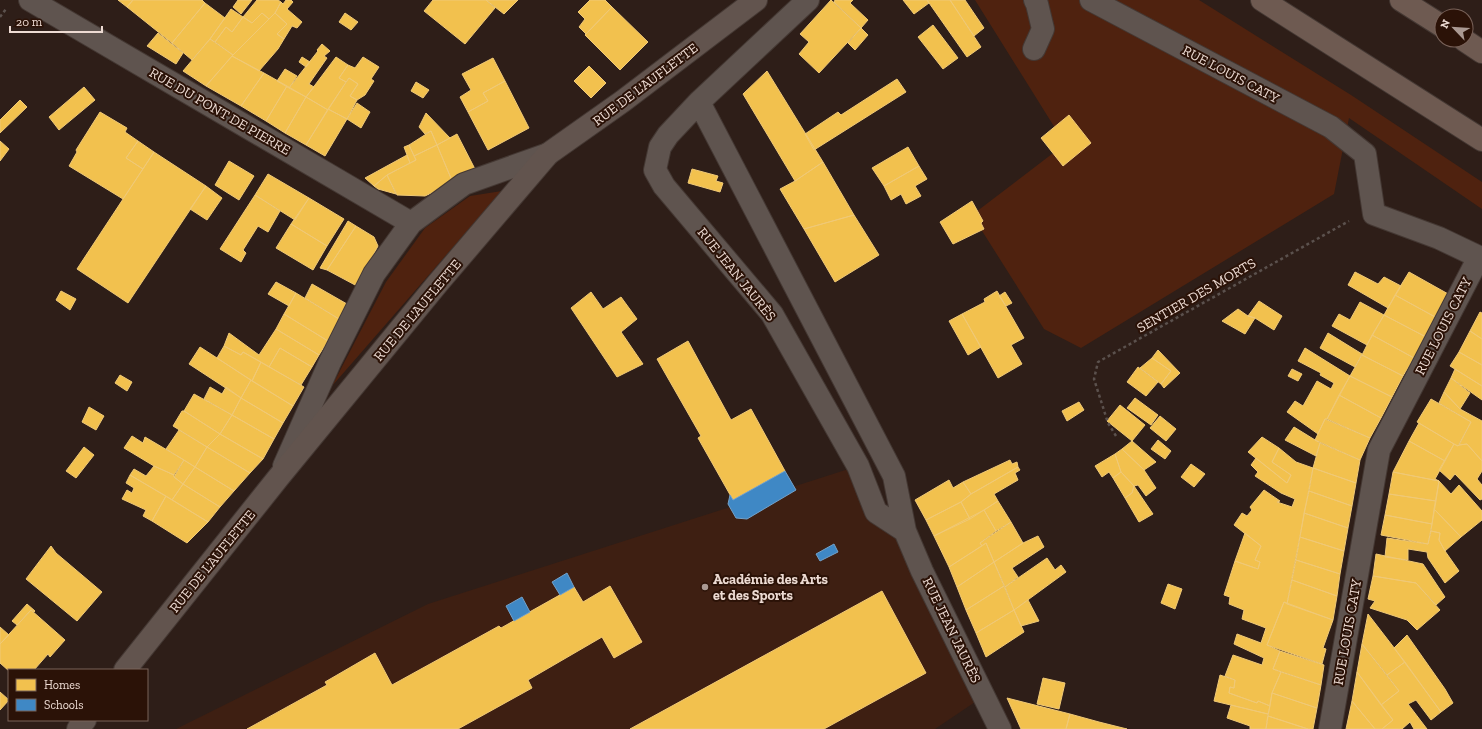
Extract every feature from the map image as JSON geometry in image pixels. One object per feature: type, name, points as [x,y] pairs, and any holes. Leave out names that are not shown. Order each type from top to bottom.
[{"type":"highway","points":[[1262,0],[1482,140]]},
{"type":"highway","points":[[1401,0],[1434,21]]},
{"type":"street","name":"RUE DU PONT DE PIERRE","points":[[30,0],[411,223]]},
{"type":"street","name":"RUE DE L'AUFLETTE","points":[[126,669],[278,478],[438,283],[548,154],[623,101],[756,0]]},
{"type":"street","name":"RUE JEAN JAURÈS","points":[[808,0],[700,102],[668,135],[660,147],[655,170],[664,186],[772,314],[858,466],[876,512],[905,531]]},
{"type":"street","points":[[1034,49],[1043,29],[1035,0]]},
{"type":"street","name":"RUE LOUIS CATY","points":[[1091,0],[1331,127],[1364,154],[1374,214],[1439,238],[1479,257],[1379,450],[1330,729]]},
{"type":"street","name":"RUE JEAN JAURÈS","points":[[700,102],[894,476],[905,531],[922,571],[1000,729]]},
{"type":"street","points":[[278,478],[330,362],[374,274],[411,223],[464,184],[548,154]]},
{"type":"street","points":[[78,729],[84,721]]},
{"type":"path","name":"SENTIER DES MORTS","points":[[1116,436],[1108,423],[1094,379],[1098,362],[1345,222],[1374,214]]},
{"type":"shaded area","points":[[975,0],[1199,0],[1351,95],[1482,182],[1482,209],[1349,118],[1334,194],[1081,348],[1044,329],[972,215],[1065,144]]},
{"type":"shaded area","points":[[502,191],[332,386],[386,282],[425,228],[470,196]]},
{"type":"shaded area","name":"Académie des Arts et des Sports","points":[[858,466],[876,511],[905,531],[984,696],[935,729],[176,729],[428,604]]},
{"type":"building: Homes","points":[[118,0],[133,0],[127,7]]},
{"type":"building: Homes","points":[[133,0],[202,0],[205,3],[172,43],[127,7]]},
{"type":"building: Homes","points":[[238,0],[252,0],[241,14],[233,7]]},
{"type":"building: Homes","points":[[257,0],[278,0],[281,2],[275,13],[269,19],[262,13],[252,23],[243,17]]},
{"type":"building: Homes","points":[[286,0],[291,0],[293,2],[287,9],[302,22],[297,28],[292,26],[284,39],[277,34],[287,24],[275,13],[281,2],[283,4]]},
{"type":"building: Homes","points":[[433,0],[486,0],[495,8],[465,44],[424,11]]},
{"type":"building: Homes","points":[[486,0],[518,0],[504,14]]},
{"type":"building: Homes","points":[[590,0],[605,0],[612,7],[586,34],[579,27],[585,19],[578,12]]},
{"type":"building: Homes","points":[[831,0],[861,28],[819,73],[799,54],[809,42],[800,34]]},
{"type":"building: Homes","points":[[835,0],[853,0],[850,3],[868,20],[861,28],[834,2]]},
{"type":"building: Homes","points":[[903,0],[927,0],[929,3],[914,14]]},
{"type":"building: Homes","points":[[927,0],[950,0],[981,47],[967,57]]},
{"type":"building: Homes","points":[[950,0],[965,0],[984,28],[974,36]]},
{"type":"building: Homes","points":[[205,3],[225,18],[192,60],[172,43]]},
{"type":"building: Homes","points":[[612,7],[648,42],[620,70],[585,35]]},
{"type":"building: Homes","points":[[231,9],[243,17],[232,32],[226,27],[215,42],[210,39]]},
{"type":"building: Homes","points":[[262,13],[269,19],[233,55],[215,42],[226,27],[232,32],[243,17],[252,23]]},
{"type":"building: Homes","points":[[275,13],[287,24],[277,34],[284,39],[278,49],[259,71],[232,56]]},
{"type":"building: Homes","points":[[345,13],[358,22],[351,30],[339,22]]},
{"type":"building: Homes","points":[[933,25],[958,58],[943,69],[918,37]]},
{"type":"building: Homes","points":[[861,28],[868,35],[855,50],[848,43]]},
{"type":"building: Homes","points":[[158,33],[183,53],[176,64],[147,46]]},
{"type":"building: Homes","points":[[210,39],[233,55],[206,86],[183,71]]},
{"type":"building: Homes","points":[[322,44],[330,51],[324,56],[327,58],[309,84],[314,87],[306,97],[289,88]]},
{"type":"building: Homes","points":[[232,56],[264,73],[241,106],[206,86]]},
{"type":"building: Homes","points":[[302,57],[310,62],[306,67],[299,62]]},
{"type":"building: Homes","points":[[336,57],[348,65],[339,78],[346,82],[328,110],[306,97]]},
{"type":"building: Homes","points":[[363,57],[379,67],[371,79],[374,81],[365,95],[357,100],[350,96],[358,84],[349,78],[346,82],[339,78],[348,65],[355,68]]},
{"type":"building: Homes","points":[[493,58],[505,81],[483,93],[488,101],[468,112],[460,97],[471,90],[462,74]]},
{"type":"building: Homes","points":[[589,66],[606,83],[591,98],[574,81]]},
{"type":"building: Homes","points":[[285,69],[297,76],[289,88],[277,81]]},
{"type":"building: Homes","points":[[767,71],[823,162],[795,181],[743,94]]},
{"type":"building: Homes","points":[[264,73],[287,86],[266,121],[241,106]]},
{"type":"building: Homes","points":[[349,78],[358,84],[350,96],[357,100],[347,119],[328,109]]},
{"type":"building: Homes","points":[[897,79],[906,92],[814,150],[805,134],[838,112],[841,115]]},
{"type":"building: Homes","points":[[505,81],[529,128],[488,150],[468,112],[488,101],[483,93]]},
{"type":"building: Homes","points":[[416,82],[429,90],[423,98],[411,91]]},
{"type":"building: Homes","points":[[287,86],[306,97],[285,133],[266,121]]},
{"type":"building: Homes","points":[[84,87],[95,100],[59,130],[49,117]]},
{"type":"building: Homes","points":[[306,97],[328,110],[306,145],[285,133]]},
{"type":"building: Homes","points":[[20,100],[27,107],[0,133],[0,120]]},
{"type":"building: Homes","points":[[357,103],[370,112],[361,128],[347,119]]},
{"type":"building: Homes","points":[[328,109],[347,119],[325,156],[306,145]]},
{"type":"building: Homes","points":[[100,112],[127,128],[125,132],[138,141],[126,158],[143,169],[123,199],[69,166],[77,152],[76,150]]},
{"type":"building: Homes","points":[[426,113],[450,138],[437,145],[431,131],[425,134],[419,127]]},
{"type":"building: Homes","points":[[1069,115],[1091,143],[1063,166],[1041,138]]},
{"type":"building: Homes","points":[[431,131],[437,145],[414,156],[409,145]]},
{"type":"building: Homes","points":[[457,134],[476,171],[453,183],[437,145]]},
{"type":"building: Homes","points":[[0,141],[9,149],[0,161]]},
{"type":"building: Homes","points":[[138,141],[154,152],[143,169],[126,158]]},
{"type":"building: Homes","points":[[409,145],[416,160],[410,163],[404,147]]},
{"type":"building: Homes","points":[[437,145],[453,183],[425,196],[397,195],[387,175],[416,160],[414,156]]},
{"type":"building: Homes","points":[[908,147],[919,166],[884,186],[872,168]]},
{"type":"building: Homes","points":[[154,152],[206,186],[128,303],[77,269]]},
{"type":"building: Homes","points":[[407,155],[410,163],[387,175],[374,186],[365,178]]},
{"type":"building: Homes","points":[[229,161],[254,176],[239,200],[215,185]]},
{"type":"building: Homes","points":[[823,162],[854,215],[804,229],[780,189],[795,181]]},
{"type":"building: Homes","points":[[919,166],[927,179],[915,186],[921,196],[906,204],[901,194],[891,200],[884,186]]},
{"type":"building: Homes","points":[[692,169],[718,176],[716,181],[723,183],[720,192],[688,183]]},
{"type":"building: Homes","points":[[268,174],[309,198],[295,220],[255,195]]},
{"type":"building: Homes","points":[[387,175],[396,194],[378,189],[374,186]]},
{"type":"building: Homes","points":[[206,186],[222,198],[207,220],[190,209]]},
{"type":"building: Homes","points":[[255,195],[280,211],[268,232],[258,226],[243,250],[246,253],[241,262],[220,249]]},
{"type":"building: Homes","points":[[309,198],[344,219],[327,246],[291,224]]},
{"type":"building: Homes","points":[[972,201],[983,221],[981,223],[984,229],[953,244],[940,222]]},
{"type":"building: Homes","points":[[854,215],[879,255],[835,282],[804,229]]},
{"type":"building: Homes","points":[[348,221],[356,226],[327,270],[320,268]]},
{"type":"building: Homes","points":[[291,224],[327,246],[313,270],[276,248]]},
{"type":"building: Homes","points":[[356,226],[374,237],[378,246],[357,286],[327,270]]},
{"type":"building: Homes","points":[[1355,272],[1378,284],[1384,277],[1401,286],[1388,308],[1348,285]]},
{"type":"building: Homes","points":[[1409,272],[1450,295],[1437,318],[1395,295]]},
{"type":"building: Homes","points":[[276,282],[296,293],[289,306],[268,294]]},
{"type":"building: Homes","points":[[312,284],[347,304],[339,319],[305,298]]},
{"type":"building: Homes","points":[[61,291],[76,299],[70,310],[56,300]]},
{"type":"building: Homes","points":[[997,291],[1024,338],[1011,345],[1022,364],[998,378],[962,314],[985,302],[984,299]]},
{"type":"building: Homes","points":[[591,292],[603,309],[621,297],[637,319],[621,332],[643,364],[617,377],[571,308]]},
{"type":"building: Homes","points":[[1005,292],[1012,303],[1006,306],[999,296]]},
{"type":"building: Homes","points":[[296,293],[339,319],[328,341],[284,314]]},
{"type":"building: Homes","points":[[1395,295],[1437,318],[1426,337],[1384,315]]},
{"type":"building: Homes","points":[[1259,301],[1282,316],[1274,330],[1255,318],[1248,316]]},
{"type":"building: Homes","points":[[1360,302],[1384,315],[1367,345],[1332,326],[1339,314],[1350,320]]},
{"type":"building: Homes","points":[[1238,309],[1248,316],[1255,318],[1245,334],[1222,321]]},
{"type":"building: Homes","points":[[1480,312],[1482,313],[1482,339],[1470,331]]},
{"type":"building: Homes","points":[[284,314],[328,341],[319,355],[276,329]]},
{"type":"building: Homes","points":[[962,314],[981,347],[968,355],[949,321]]},
{"type":"building: Homes","points":[[1384,315],[1426,337],[1414,358],[1372,335]]},
{"type":"building: Homes","points":[[276,329],[319,355],[312,367],[280,348],[269,367],[243,352],[241,355],[224,346],[229,333],[259,355]]},
{"type":"building: Homes","points":[[1470,331],[1482,339],[1482,365],[1459,352]]},
{"type":"building: Homes","points":[[1328,333],[1362,354],[1355,367],[1320,348]]},
{"type":"building: Homes","points":[[1372,335],[1414,358],[1403,376],[1362,355]]},
{"type":"building: Homes","points":[[688,341],[731,420],[751,409],[785,471],[733,500],[698,438],[701,436],[657,359]]},
{"type":"building: Homes","points":[[224,346],[241,355],[243,352],[261,362],[252,381],[217,358]]},
{"type":"building: Homes","points":[[200,347],[251,380],[241,398],[189,364]]},
{"type":"building: Homes","points":[[280,348],[312,367],[301,385],[269,367]]},
{"type":"building: Homes","points":[[1305,348],[1350,376],[1318,434],[1287,412],[1295,401],[1303,406],[1317,381],[1331,389],[1334,383],[1320,375],[1321,373],[1298,361]]},
{"type":"building: Homes","points":[[1158,350],[1180,373],[1164,388],[1161,384],[1171,371],[1152,358]]},
{"type":"building: Homes","points":[[1459,352],[1482,365],[1482,386],[1450,366]]},
{"type":"building: Homes","points":[[1362,355],[1403,376],[1392,397],[1350,376]]},
{"type":"building: Homes","points":[[1152,358],[1171,371],[1161,384],[1140,368]]},
{"type":"building: Homes","points":[[261,362],[304,387],[293,406],[252,381]]},
{"type":"building: Homes","points":[[1138,367],[1158,382],[1146,396],[1127,382]]},
{"type":"building: Homes","points":[[1292,369],[1302,374],[1298,381],[1288,376]]},
{"type":"building: Homes","points":[[1455,369],[1482,386],[1482,400],[1451,378]]},
{"type":"building: Homes","points":[[120,375],[132,382],[127,391],[115,383]]},
{"type":"building: Homes","points":[[1350,376],[1392,397],[1381,418],[1339,395]]},
{"type":"building: Homes","points":[[1451,378],[1470,393],[1460,409],[1444,392]]},
{"type":"building: Homes","points":[[251,380],[293,406],[283,423],[241,398]]},
{"type":"building: Homes","points":[[210,387],[222,394],[226,387],[241,398],[232,415],[204,399]]},
{"type":"building: Homes","points":[[1444,392],[1460,409],[1482,421],[1482,461],[1467,444],[1459,445],[1471,422],[1439,403]]},
{"type":"building: Homes","points":[[194,394],[232,415],[220,434],[184,411]]},
{"type":"building: Homes","points":[[1339,395],[1381,418],[1370,438],[1327,419]]},
{"type":"building: Homes","points":[[241,398],[283,423],[274,439],[232,415]]},
{"type":"building: Homes","points":[[1135,398],[1158,415],[1151,425],[1127,408]]},
{"type":"building: Homes","points":[[1431,399],[1471,422],[1458,446],[1417,422]]},
{"type":"building: Homes","points":[[1079,402],[1084,410],[1067,421],[1062,411]]},
{"type":"building: Homes","points":[[1120,405],[1145,425],[1132,441],[1107,421]]},
{"type":"building: Homes","points":[[89,407],[104,416],[96,430],[82,422]]},
{"type":"building: Homes","points":[[182,411],[220,434],[207,447],[173,426]]},
{"type":"building: Homes","points":[[232,415],[274,439],[263,459],[220,434]]},
{"type":"building: Homes","points":[[1160,416],[1176,429],[1166,441],[1150,428]]},
{"type":"building: Homes","points":[[1325,419],[1370,438],[1360,460],[1315,440]]},
{"type":"building: Homes","points":[[1419,423],[1454,444],[1445,461],[1409,441]]},
{"type":"building: Homes","points":[[1294,427],[1320,443],[1316,456],[1285,440]]},
{"type":"building: Homes","points":[[179,430],[207,447],[195,467],[166,449]]},
{"type":"building: Homes","points":[[220,434],[263,459],[250,473],[207,447]]},
{"type":"building: Homes","points":[[132,436],[143,443],[145,437],[184,460],[174,475],[154,466],[124,448]]},
{"type":"building: Homes","points":[[1262,437],[1279,448],[1272,462],[1291,475],[1287,483],[1248,452]]},
{"type":"building: Homes","points":[[1158,440],[1171,451],[1165,459],[1151,449]]},
{"type":"building: Homes","points":[[1132,441],[1156,462],[1144,470],[1122,449]]},
{"type":"building: Homes","points":[[1409,441],[1445,461],[1435,479],[1439,481],[1393,472]]},
{"type":"building: Homes","points":[[1320,443],[1360,460],[1356,483],[1313,468]]},
{"type":"building: Homes","points":[[1454,444],[1458,446],[1467,444],[1482,461],[1482,471],[1477,479],[1482,485],[1482,499],[1480,500],[1455,474],[1450,480],[1439,470]]},
{"type":"building: Homes","points":[[84,447],[94,455],[76,478],[66,471]]},
{"type":"building: Homes","points":[[207,447],[250,473],[234,491],[195,467]]},
{"type":"building: Homes","points":[[1279,448],[1296,462],[1313,468],[1287,604],[1284,602],[1267,645],[1280,651],[1273,669],[1281,672],[1272,693],[1270,706],[1229,693],[1230,687],[1234,688],[1235,680],[1225,676],[1233,655],[1262,665],[1264,658],[1234,644],[1237,634],[1261,643],[1266,628],[1242,619],[1244,610],[1229,604],[1230,597],[1224,595],[1235,561],[1258,569],[1260,562],[1255,560],[1261,546],[1234,525],[1242,513],[1247,516],[1252,510],[1250,507],[1264,490],[1280,501],[1277,502],[1292,507],[1295,499],[1281,493],[1255,476],[1258,472],[1251,465],[1256,458],[1287,483],[1291,475],[1272,462]]},
{"type":"building: Homes","points":[[1122,449],[1144,470],[1156,488],[1146,496],[1138,485],[1134,486],[1121,472],[1115,454]]},
{"type":"building: Homes","points":[[1115,454],[1121,472],[1113,478],[1109,472],[1102,477],[1095,466]]},
{"type":"building: Homes","points":[[184,460],[195,467],[183,484],[174,477]]},
{"type":"building: Homes","points":[[1010,460],[1012,464],[1017,462],[1018,467],[971,494],[963,482]]},
{"type":"building: Homes","points":[[1191,464],[1205,474],[1194,487],[1181,477]]},
{"type":"building: Homes","points":[[154,466],[174,475],[174,477],[183,484],[172,500],[130,475],[134,469],[146,476]]},
{"type":"building: Homes","points":[[195,467],[234,491],[220,507],[183,484]]},
{"type":"building: Homes","points":[[1018,467],[1020,470],[1015,473],[1018,480],[994,494],[998,501],[970,519],[961,502],[971,494]]},
{"type":"building: Homes","points":[[1313,468],[1356,483],[1352,506],[1309,491]]},
{"type":"building: Homes","points":[[1121,472],[1134,486],[1132,493],[1125,498],[1113,478]]},
{"type":"building: Homes","points":[[1393,472],[1439,481],[1436,501],[1389,494]]},
{"type":"building: Homes","points":[[130,475],[166,496],[152,521],[143,516],[146,510],[122,499],[127,490],[132,493],[134,488],[126,483]]},
{"type":"building: Homes","points":[[949,480],[953,488],[963,482],[971,494],[961,502],[926,520],[915,500]]},
{"type":"building: Homes","points":[[1439,481],[1451,494],[1459,485],[1482,511],[1482,520],[1461,537],[1434,509]]},
{"type":"building: Homes","points":[[183,484],[220,507],[208,522],[172,500]]},
{"type":"building: Homes","points":[[1134,486],[1153,514],[1139,522],[1125,498],[1132,493]]},
{"type":"building: Homes","points":[[1309,491],[1352,506],[1348,528],[1304,513]]},
{"type":"building: Homes","points":[[1389,494],[1436,501],[1432,524],[1385,515]]},
{"type":"building: Homes","points":[[166,496],[208,522],[187,543],[152,521]]},
{"type":"building: Homes","points":[[998,501],[1011,522],[996,531],[984,510]]},
{"type":"building: Homes","points":[[961,502],[970,519],[934,536],[926,520]]},
{"type":"building: Homes","points":[[1434,509],[1461,537],[1445,551],[1439,540],[1440,533],[1431,531]]},
{"type":"building: Homes","points":[[984,510],[996,531],[980,543],[982,546],[949,567],[934,536]]},
{"type":"building: Homes","points":[[1304,513],[1348,528],[1344,551],[1300,537]]},
{"type":"building: Homes","points":[[1385,515],[1432,524],[1428,544],[1381,535]]},
{"type":"building: Homes","points":[[1011,522],[1023,543],[994,562],[986,543],[982,546],[980,543]]},
{"type":"building: Homes","points":[[1431,531],[1440,533],[1439,540],[1459,571],[1445,583],[1428,558],[1427,552],[1408,549],[1408,560],[1385,557],[1387,538],[1428,544]]},
{"type":"building: Homes","points":[[1245,533],[1261,546],[1255,560],[1260,562],[1258,569],[1235,561]]},
{"type":"building: Homes","points":[[1038,536],[1044,547],[1012,568],[1018,577],[1005,587],[994,562],[1023,543]]},
{"type":"building: Homes","points":[[1300,537],[1344,551],[1340,574],[1296,560]]},
{"type":"building: Homes","points":[[986,543],[994,562],[957,587],[949,567]]},
{"type":"building: Homes","points":[[51,546],[56,553],[102,592],[77,621],[26,579]]},
{"type":"building: Homes","points":[[1376,554],[1423,564],[1445,597],[1436,605],[1416,583],[1373,576]]},
{"type":"building: Homes","points":[[1047,558],[1055,570],[1061,565],[1066,572],[1014,610],[1005,587]]},
{"type":"building: Homes","points":[[1296,560],[1340,574],[1337,596],[1292,580]]},
{"type":"building: Homes","points":[[994,562],[1004,586],[966,610],[957,587]]},
{"type":"building: Homes","points":[[1373,576],[1416,583],[1440,610],[1417,630],[1407,620],[1370,608],[1375,601],[1368,599]]},
{"type":"building: Homes","points":[[1292,580],[1337,596],[1333,620],[1287,604]]},
{"type":"building: Homes","points":[[1168,584],[1182,589],[1175,609],[1161,603]]},
{"type":"building: Homes","points":[[610,586],[642,642],[614,658],[602,637],[528,680],[532,688],[458,729],[247,729],[327,685],[325,682],[375,653],[392,685],[499,626],[501,628],[574,587],[583,602]]},
{"type":"building: Homes","points":[[1004,586],[1014,610],[976,633],[966,610]]},
{"type":"building: Homes","points":[[882,591],[926,673],[824,729],[630,729]]},
{"type":"building: Homes","points":[[1028,600],[1039,621],[1021,626],[1014,610]]},
{"type":"building: Homes","points":[[1284,602],[1333,620],[1323,648],[1326,649],[1322,664],[1267,645]]},
{"type":"building: Homes","points":[[27,604],[35,611],[34,612],[31,610],[17,625],[12,621]]},
{"type":"building: Homes","points":[[31,610],[65,640],[50,657],[48,654],[35,669],[8,670],[0,663],[0,644]]},
{"type":"building: Homes","points":[[1014,610],[1024,632],[986,657],[976,633]]},
{"type":"building: Homes","points":[[1368,614],[1405,662],[1387,675],[1362,644]]},
{"type":"building: Homes","points":[[0,627],[9,635],[0,644]]},
{"type":"building: Homes","points":[[1407,635],[1445,689],[1453,703],[1441,712],[1394,648]]},
{"type":"building: Homes","points":[[1362,644],[1399,691],[1381,705],[1357,672]]},
{"type":"building: Homes","points":[[1280,651],[1324,665],[1321,685],[1273,669]]},
{"type":"building: Homes","points":[[1405,662],[1441,712],[1431,720],[1416,700],[1408,704],[1427,729],[1414,729],[1410,722],[1402,729],[1382,729],[1393,720],[1381,705],[1399,691],[1387,675]]},
{"type":"building: Homes","points":[[1281,672],[1321,685],[1317,708],[1272,693]]},
{"type":"building: Homes","points":[[1357,672],[1393,720],[1382,729],[1375,729],[1352,701]]},
{"type":"building: Homes","points":[[1220,675],[1235,680],[1234,688],[1230,687],[1229,693],[1270,706],[1268,714],[1214,701]]},
{"type":"building: Homes","points":[[1043,678],[1065,683],[1059,709],[1037,704]]},
{"type":"building: Homes","points":[[0,692],[8,699],[8,701],[0,710]]},
{"type":"building: Homes","points":[[1272,693],[1317,708],[1313,729],[1308,729],[1268,716]]},
{"type":"building: Homes","points":[[1007,698],[1070,714],[1066,729],[1021,729]]},
{"type":"building: Homes","points":[[1352,701],[1375,729],[1346,729]]},
{"type":"building: Homes","points":[[1231,705],[1268,714],[1266,729],[1250,729],[1250,726],[1227,718]]},
{"type":"building: Homes","points":[[1070,714],[1099,722],[1127,729],[1066,729]]},
{"type":"building: Homes","points":[[1268,716],[1308,729],[1266,729]]},
{"type":"building: Schools","points":[[785,471],[796,490],[747,519],[736,518],[728,504],[730,495],[733,500]]},
{"type":"building: Schools","points":[[834,544],[838,552],[820,561],[816,554]]},
{"type":"building: Schools","points":[[567,573],[574,587],[560,595],[552,582]]},
{"type":"building: Schools","points":[[522,597],[530,612],[514,621],[506,606]]},
{"type":"place","name":"Académie des Arts et des Sports","points":[[705,587]]}]
